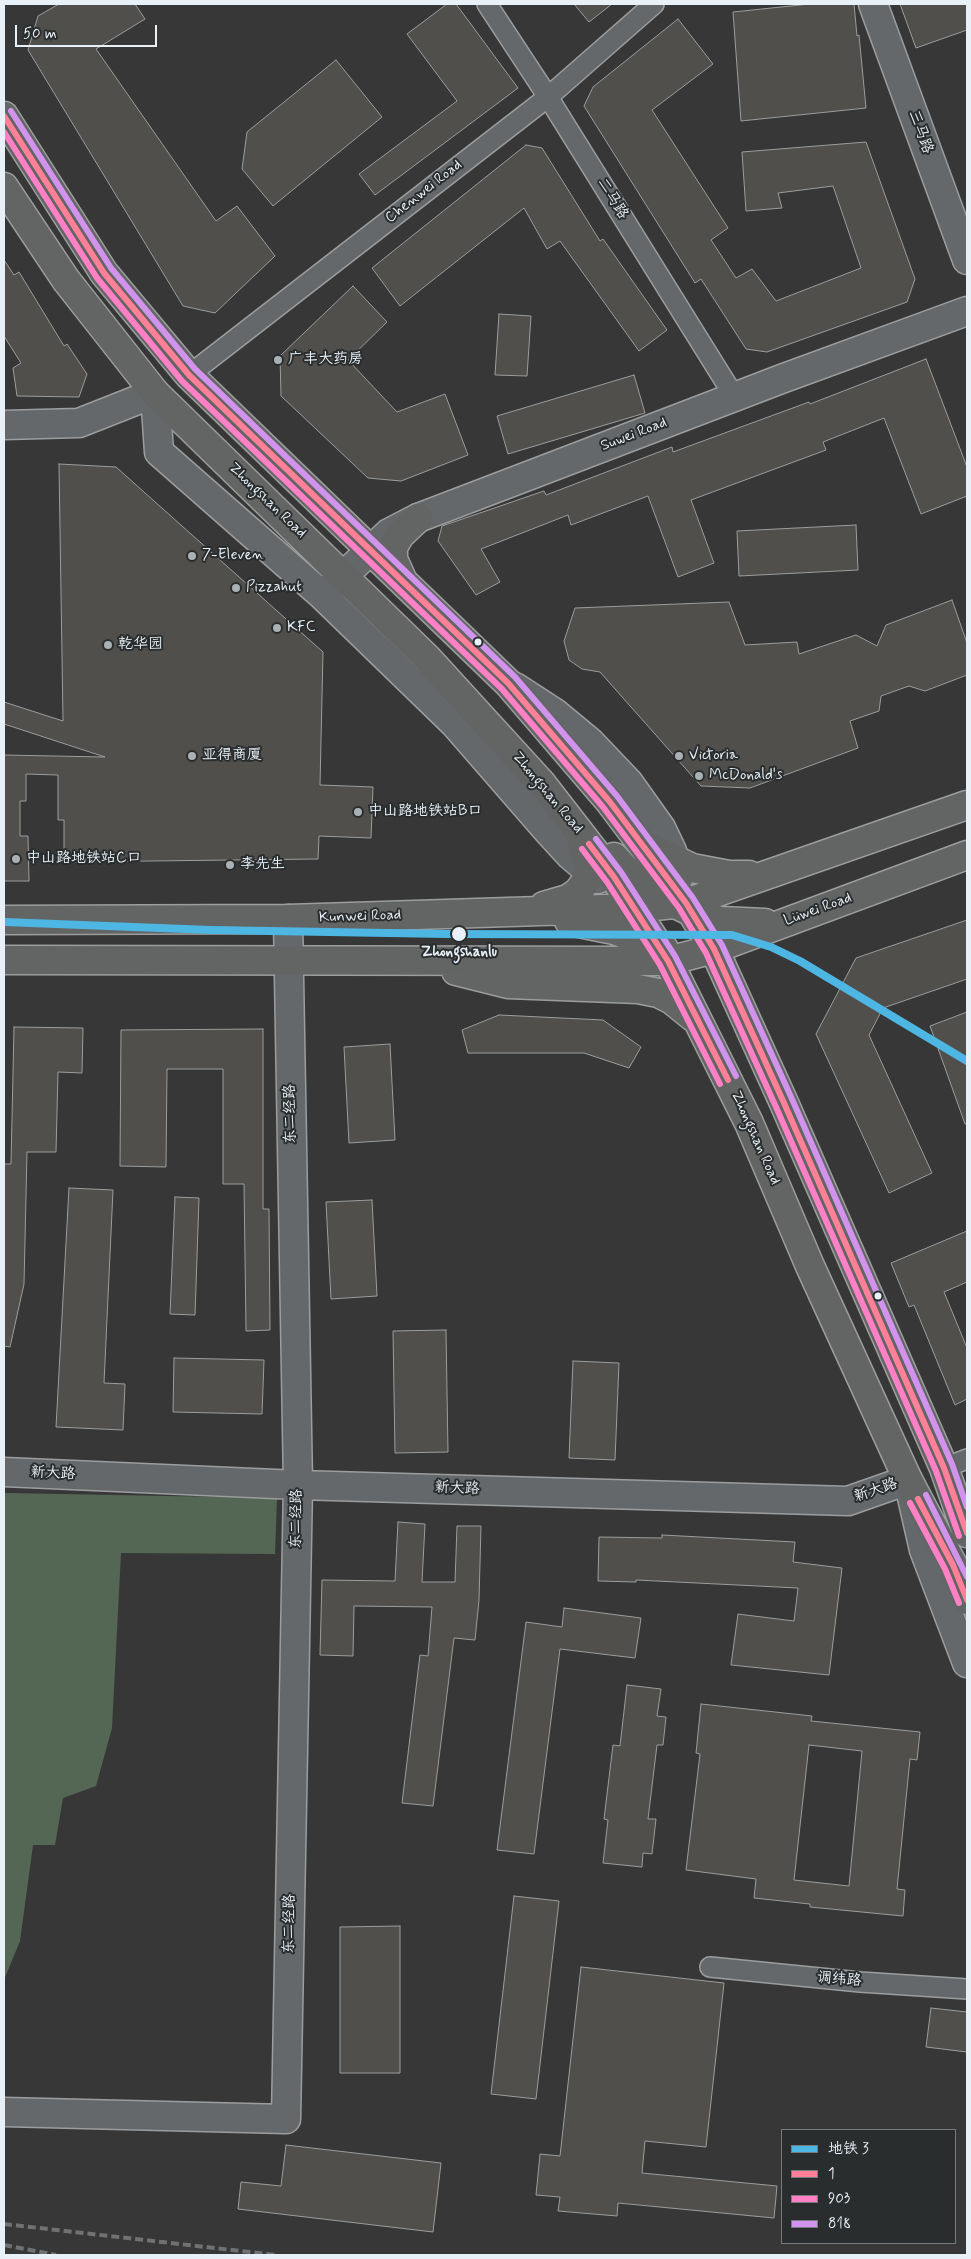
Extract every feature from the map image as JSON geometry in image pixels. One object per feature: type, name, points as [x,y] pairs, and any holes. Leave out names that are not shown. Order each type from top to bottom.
[{"type":"main road","points":[[4,116],[104,274],[189,375],[372,549],[508,683],[610,802],[714,948],[956,1463],[967,1534]]},
{"type":"main road","name":"Zhongshan Road","points":[[4,187],[66,280],[155,393],[433,665],[542,784],[671,955],[701,1026],[750,1123],[810,1266],[908,1480],[952,1565],[967,1600]]},
{"type":"main road","points":[[402,579],[393,559],[393,547],[400,535],[418,518]]},
{"type":"main road","points":[[684,906],[770,873],[967,806]]},
{"type":"main road","points":[[518,912],[568,899],[578,892],[586,880],[589,872],[581,840],[566,814]]},
{"type":"main road","points":[[566,814],[647,887],[684,906],[721,921],[740,924],[794,919]]},
{"type":"main road","points":[[638,840],[656,852],[675,861],[711,873],[744,875],[770,873]]},
{"type":"main road","name":"Lüwei Road","points":[[671,955],[714,948],[967,855]]},
{"type":"main road","name":"Kunwei Road","points":[[4,920],[288,919],[684,906]]},
{"type":"main road","points":[[518,912],[614,930],[671,955],[697,964],[720,988],[757,1043]]},
{"type":"main road","points":[[4,960],[424,961],[671,955]]},
{"type":"main road","points":[[424,961],[508,984],[638,989],[658,992],[688,1011],[701,1026]]},
{"type":"street","name":"二马路","points":[[487,4],[548,96],[734,396]]},
{"type":"street","name":"Chenwei Road","points":[[189,375],[548,96],[654,4]]},
{"type":"street","name":"三马路","points":[[873,4],[967,260]]},
{"type":"street","name":"Suwei Road","points":[[322,595],[389,533],[418,518],[734,396],[967,311]]},
{"type":"street","points":[[4,426],[79,422],[155,393],[159,452],[322,595],[455,724],[548,831],[589,872],[635,908]]},
{"type":"street","points":[[508,683],[555,713],[609,760],[629,783],[660,828],[675,861],[684,906]]},
{"type":"street","name":"东二经路","points":[[4,2112],[286,2119],[298,1485],[288,919]]},
{"type":"street","points":[[956,1463],[967,1502]]},
{"type":"street","name":"新大路","points":[[4,1472],[298,1485],[848,1501],[908,1480]]},
{"type":"street","points":[[908,1480],[924,1550],[967,1663]]},
{"type":"street","name":"调纬路","points":[[710,1967],[860,1982],[967,1989]]},
{"type":"green space","points":[[4,1493],[277,1498],[275,1554],[121,1553],[112,1728],[96,1786],[63,1798],[55,1845],[33,1845],[20,1941],[4,1980]]},
{"type":"building","points":[[59,4],[135,4],[145,19],[96,49],[216,221],[237,206],[275,256],[215,313],[183,306],[28,50],[38,16]]},
{"type":"building","points":[[447,4],[456,4],[518,88],[375,195],[359,174],[457,101],[407,34]]},
{"type":"building","points":[[574,4],[612,4],[589,22]]},
{"type":"building","points":[[810,4],[854,4],[866,108],[741,121],[733,12]]},
{"type":"building","points":[[900,4],[967,4],[967,30],[916,48]]},
{"type":"building","points":[[678,19],[713,64],[652,110],[728,228],[711,240],[736,278],[752,269],[776,301],[861,268],[833,186],[778,193],[782,208],[746,211],[742,152],[866,142],[915,279],[907,302],[767,352],[746,349],[701,279],[695,283],[584,106],[593,87]]},
{"type":"building","points":[[336,60],[382,117],[273,206],[242,169],[247,132]]},
{"type":"building","points":[[526,145],[542,148],[600,241],[603,239],[667,330],[639,351],[560,241],[547,249],[524,208],[400,306],[372,268]]},
{"type":"building","points":[[4,260],[14,275],[19,272],[64,346],[67,344],[87,374],[79,397],[17,396],[13,368],[21,363],[4,336]]},
{"type":"building","points":[[353,286],[387,322],[348,360],[397,412],[445,394],[468,455],[401,481],[368,478],[281,396],[280,356]]},
{"type":"building","points":[[499,314],[531,316],[527,376],[495,375]]},
{"type":"building","points":[[926,359],[967,467],[967,496],[921,514],[884,418],[823,442],[826,450],[691,500],[714,563],[678,577],[648,496],[571,525],[568,515],[481,549],[500,582],[476,595],[438,541],[442,526],[544,491],[546,495],[672,447],[673,452],[809,402],[810,404]]},
{"type":"building","points":[[634,375],[645,413],[508,454],[497,416]]},
{"type":"building","name":"亚得商厦","points":[[59,464],[116,467],[323,652],[320,785],[373,787],[371,838],[319,836],[318,859],[64,862],[64,820],[58,820],[58,775],[26,774],[26,801],[20,801],[20,836],[28,836],[29,881],[4,881],[4,755],[105,757],[4,724],[4,702],[63,721]]},
{"type":"building","points":[[856,525],[858,570],[739,576],[737,531]]},
{"type":"building","points":[[952,600],[967,643],[967,675],[925,691],[909,686],[881,696],[879,711],[850,721],[858,748],[750,788],[701,786],[600,672],[582,669],[569,660],[564,641],[575,608],[729,602],[745,645],[797,642],[799,654],[856,635],[877,646],[886,625]]},
{"type":"building","points":[[967,920],[967,979],[883,1008],[869,1035],[932,1173],[889,1193],[816,1034],[856,958]]},
{"type":"building","points":[[967,1012],[967,1124],[965,1124],[930,1026]]},
{"type":"building","points":[[499,1015],[603,1020],[641,1047],[629,1068],[584,1053],[468,1053],[462,1030]]},
{"type":"building","points":[[14,1027],[83,1028],[82,1073],[58,1072],[56,1152],[27,1152],[24,1284],[10,1347],[4,1346],[4,1164],[11,1164]]},
{"type":"building","points":[[263,1029],[263,1209],[269,1209],[270,1330],[246,1331],[244,1184],[223,1184],[223,1069],[167,1069],[166,1167],[120,1166],[121,1030]]},
{"type":"building","points":[[390,1044],[395,1140],[349,1143],[344,1047]]},
{"type":"building","points":[[69,1188],[113,1190],[104,1383],[125,1384],[123,1430],[56,1427]]},
{"type":"building","points":[[175,1197],[199,1198],[195,1315],[170,1314]]},
{"type":"building","points":[[372,1200],[377,1296],[331,1299],[326,1202]]},
{"type":"building","points":[[967,1231],[967,1282],[944,1292],[967,1348],[967,1399],[955,1405],[914,1305],[909,1307],[891,1263]]},
{"type":"building","points":[[446,1330],[448,1452],[395,1453],[393,1331]]},
{"type":"building","points":[[174,1358],[264,1360],[262,1414],[173,1412]]},
{"type":"building","points":[[573,1361],[619,1363],[615,1460],[569,1458]]},
{"type":"building","points":[[398,1522],[425,1524],[422,1582],[455,1582],[457,1526],[481,1526],[479,1600],[475,1640],[454,1638],[433,1806],[402,1803],[420,1655],[428,1656],[432,1607],[354,1606],[353,1656],[320,1655],[322,1580],[395,1581]]},
{"type":"building","points":[[662,1535],[795,1542],[793,1562],[842,1568],[829,1675],[731,1665],[738,1614],[794,1621],[798,1588],[636,1580],[636,1582],[598,1581],[599,1537],[662,1538]]},
{"type":"building","points":[[564,1608],[641,1618],[635,1658],[560,1649],[534,1854],[497,1850],[526,1622],[562,1627]]},
{"type":"building","points":[[627,1685],[661,1689],[657,1716],[666,1717],[663,1745],[657,1745],[648,1819],[656,1819],[652,1854],[643,1853],[642,1867],[603,1863],[608,1820],[604,1819],[613,1745],[620,1746]]},
{"type":"building","points":[[701,1704],[812,1716],[811,1721],[920,1732],[917,1760],[910,1759],[897,1889],[905,1890],[903,1916],[810,1907],[810,1904],[754,1898],[756,1879],[686,1870],[700,1754],[696,1753]],"holes":[[[809,1745],[862,1751],[849,1886],[794,1880]]]},
{"type":"building","points":[[514,1896],[559,1901],[536,2099],[491,2094]]},
{"type":"building","points":[[400,1926],[400,2073],[340,2073],[340,1927]]},
{"type":"building","points":[[581,1967],[724,1983],[706,2147],[645,2141],[642,2173],[777,2186],[774,2218],[618,2203],[617,2216],[558,2211],[560,2197],[536,2195],[540,2154],[560,2156]]},
{"type":"building","points":[[931,2008],[967,2012],[967,2052],[926,2047]]},
{"type":"building","points":[[286,2145],[441,2163],[433,2232],[238,2209],[241,2182],[281,2186]]},
{"type":"railway","points":[[4,2224],[276,2255]]},
{"type":"railway","points":[[4,2245],[56,2255]]},
{"type":"metro line","name":"3","points":[[4,922],[211,930],[447,934],[732,935],[771,947],[800,961],[967,1061]]},
{"type":"transit line","name":"818","points":[[11,111],[111,268],[195,369],[515,677],[617,796],[693,898],[722,945],[792,1099],[952,1464],[967,1507]]},
{"type":"transit line","name":"1","points":[[4,116],[104,273],[189,375],[508,683],[610,802],[686,903],[714,949],[784,1103],[944,1468],[967,1533]]},
{"type":"transit line","name":"903","points":[[4,132],[97,278],[182,381],[502,689],[603,807],[679,908],[706,953],[776,1107],[936,1471],[959,1536]]},
{"type":"transit line","name":"818","points":[[596,839],[621,872],[675,956],[736,1076]]},
{"type":"transit line","name":"1","points":[[589,844],[614,877],[668,961],[728,1080]]},
{"type":"transit line","name":"903","points":[[582,849],[607,882],[660,965],[720,1084]]},
{"type":"transit line","name":"818","points":[[926,1495],[967,1577]]},
{"type":"transit line","name":"1","points":[[918,1499],[953,1565],[967,1600]]},
{"type":"transit line","name":"903","points":[[910,1503],[945,1569],[959,1603]]},
{"type":"place","name":"广丰大药房","points":[[278,360]]},
{"type":"place","name":"7-Eleven","points":[[192,556]]},
{"type":"place","name":"Pizzahut","points":[[236,588]]},
{"type":"place","name":"KFC","points":[[277,628]]},
{"type":"place","name":"乾华园","points":[[108,645]]},
{"type":"place","name":"亚得商厦","points":[[192,756]]},
{"type":"place","name":"Victoria","points":[[679,756]]},
{"type":"place","name":"McDonald's","points":[[699,776]]},
{"type":"place","name":"中山路地铁站B口","points":[[358,812]]},
{"type":"place","name":"中山路地铁站C口","points":[[16,859]]},
{"type":"place","name":"李先生","points":[[230,865]]},
{"type":"place","name":"Zhongshanlu","points":[[459,934]]}]
